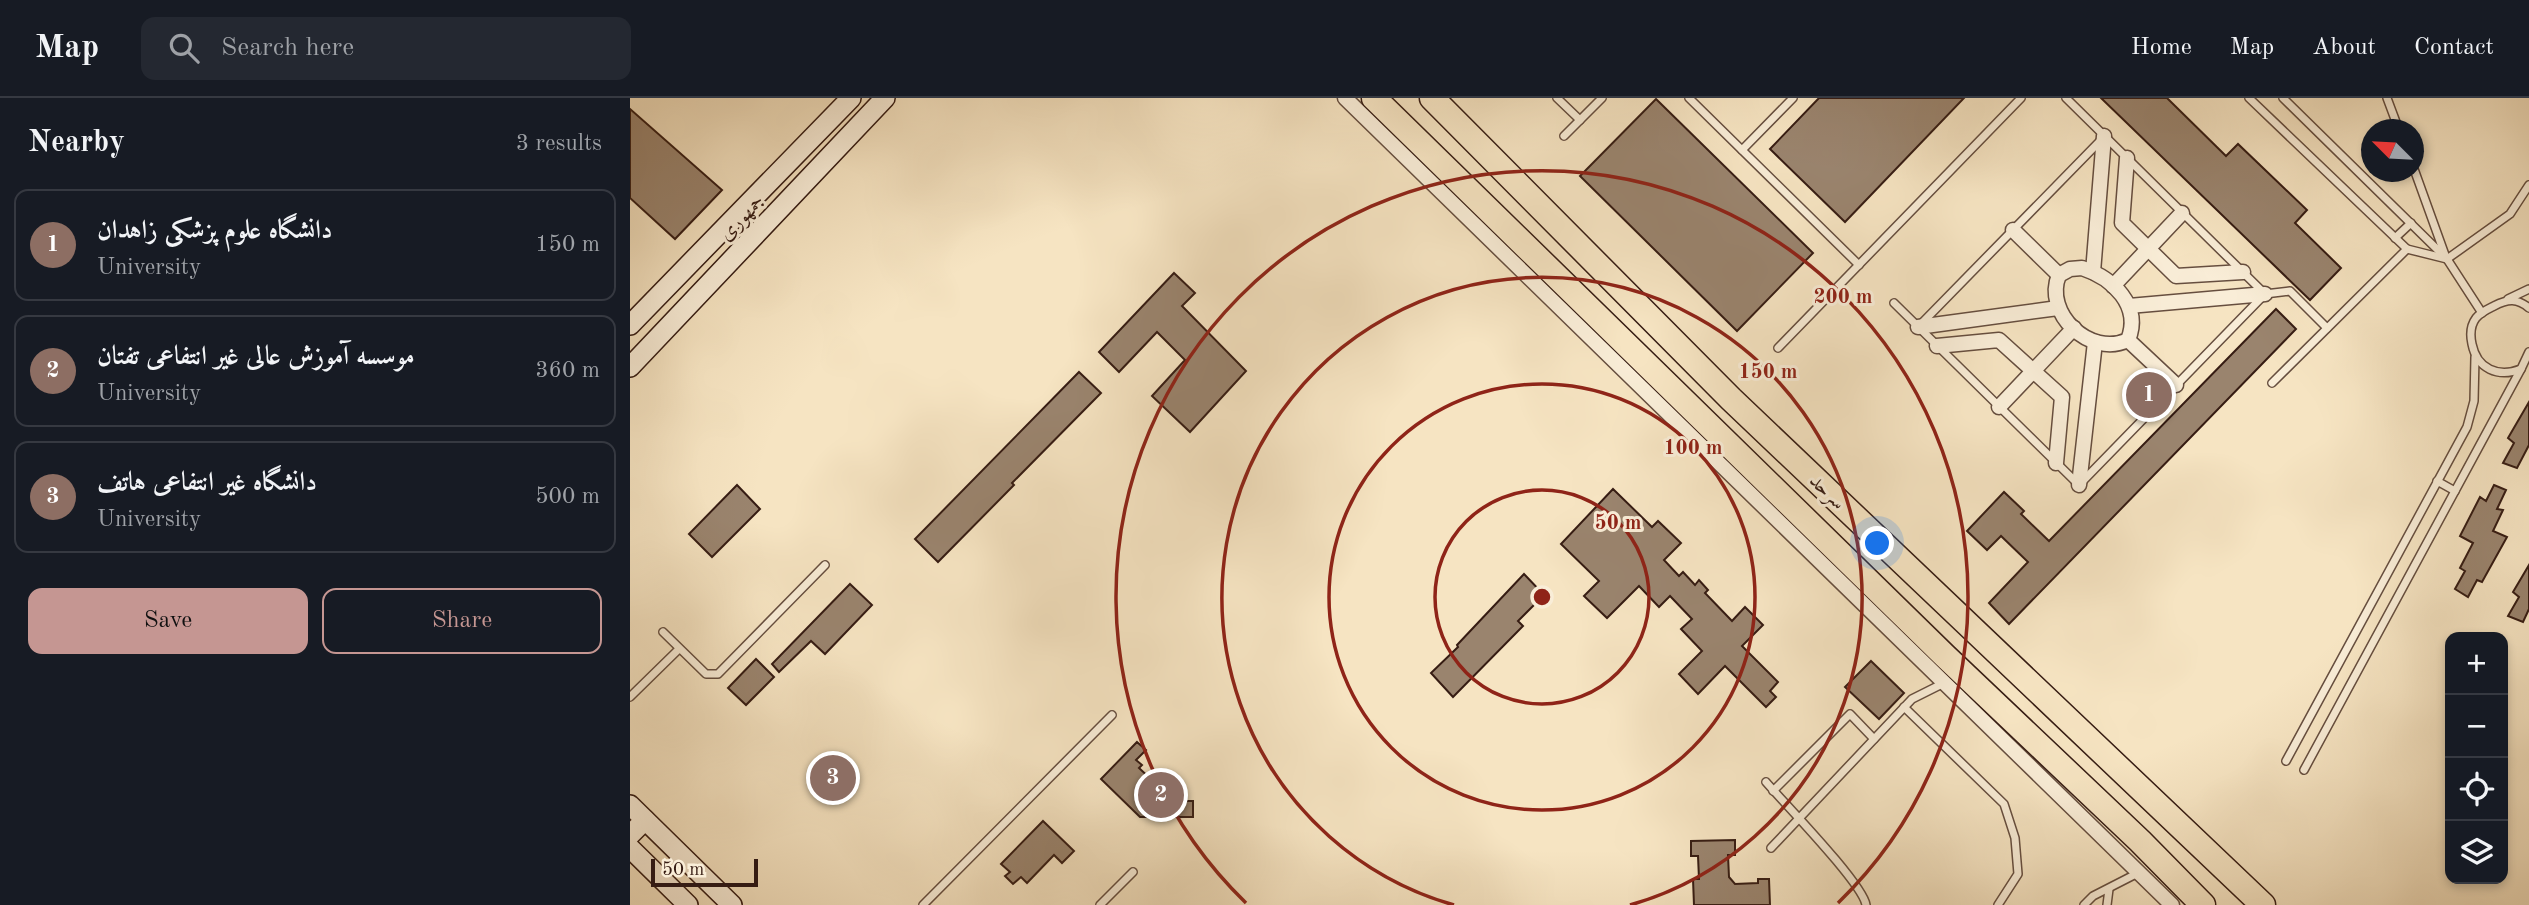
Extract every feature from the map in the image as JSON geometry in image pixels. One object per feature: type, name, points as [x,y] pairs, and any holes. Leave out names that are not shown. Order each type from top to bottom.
[{"type":"highway","name":"سرحد","points":[[1374,98],[2203,905]]},
{"type":"highway","name":"سرحد","points":[[1432,98],[1731,399],[2263,905]]},
{"type":"main road","name":"جمهوری","points":[[630,326],[851,98]]},
{"type":"main road","name":"جمهوری","points":[[634,353],[886,98]]},
{"type":"main road","points":[[630,805],[732,905]]},
{"type":"main road","points":[[630,835],[645,820]]},
{"type":"main road","points":[[630,848],[688,905]]},
{"type":"street","points":[[1345,98],[2172,905]]},
{"type":"street","points":[[2093,271],[2104,136]]},
{"type":"street","points":[[2127,158],[2122,223],[2148,249],[2176,276],[2243,272]]},
{"type":"street","points":[[2113,286],[2182,212]]},
{"type":"street","points":[[2012,230],[2059,275]]},
{"type":"street","points":[[2070,269],[2093,271],[2113,286],[2129,306],[2133,316],[2133,328],[2128,340],[2117,345],[2105,346],[2095,342],[2074,328],[2058,308],[2054,286],[2059,275],[2070,269]]},
{"type":"street","points":[[2129,306],[2266,294]]},
{"type":"street","points":[[1918,327],[2058,308]]},
{"type":"street","points":[[1999,407],[2074,328]]},
{"type":"street","points":[[1937,346],[1999,340],[2062,397],[2056,463]]},
{"type":"street","points":[[2128,340],[2176,385]]},
{"type":"street","points":[[2079,485],[2095,342]]},
{"type":"lane","points":[[1558,98],[1580,120]]},
{"type":"lane","points":[[1564,136],[1602,98]]},
{"type":"lane","points":[[1689,98],[1859,265]]},
{"type":"lane","points":[[1742,150],[1793,98]]},
{"type":"lane","points":[[1778,348],[2021,98]]},
{"type":"lane","points":[[2066,98],[2266,294]]},
{"type":"lane","points":[[2249,98],[2407,249],[2447,259],[2510,214],[2529,185]]},
{"type":"lane","points":[[2283,98],[2447,259],[2482,313]]},
{"type":"lane","points":[[2387,98],[2395,119]]},
{"type":"lane","points":[[1918,327],[2104,136]]},
{"type":"lane","points":[[2418,182],[2447,259]]},
{"type":"lane","points":[[2395,237],[2411,223]]},
{"type":"lane","points":[[2272,383],[2407,249]]},
{"type":"lane","points":[[2286,761],[2467,427],[2473,401],[2475,357],[2470,333],[2475,319],[2529,289]]},
{"type":"lane","points":[[1894,303],[2079,485],[2266,294],[2290,291],[2327,328]]},
{"type":"lane","points":[[2507,299],[2529,308]]},
{"type":"lane","points":[[2304,771],[2529,352]]},
{"type":"lane","points":[[2475,357],[2482,365],[2500,373],[2521,369]]},
{"type":"lane","points":[[2437,481],[2455,491]]},
{"type":"lane","points":[[663,632],[706,674],[718,674],[825,565]]},
{"type":"lane","points":[[630,697],[679,649]]},
{"type":"lane","points":[[1771,848],[1912,699],[1944,683]]},
{"type":"lane","points":[[1904,707],[2004,804],[2015,838],[2018,874],[1998,905]]},
{"type":"lane","points":[[1773,790],[1850,714],[1874,739]]},
{"type":"lane","points":[[923,905],[1112,715]]},
{"type":"lane","points":[[1766,782],[1852,879],[1865,898],[1866,905]]},
{"type":"lane","points":[[1100,905],[1133,872]]},
{"type":"lane","points":[[2084,905],[2093,896],[2138,872]]},
{"type":"lane","points":[[2107,905],[2109,889]]},
{"type":"building","points":[[1819,98],[1964,98],[1845,222],[1770,149]]},
{"type":"building","points":[[2101,98],[2167,98],[2226,156],[2238,144],[2307,210],[2295,223],[2341,268],[2310,300]]},
{"type":"building","points":[[1656,99],[1813,253],[1737,331],[1580,176]]},
{"type":"building","points":[[630,109],[722,190],[675,239],[630,198]]},
{"type":"building","points":[[1174,273],[1195,293],[1182,306],[1246,371],[1190,432],[1152,396],[1185,360],[1157,332],[1119,372],[1099,352]]},
{"type":"building","points":[[2276,309],[2296,329],[2009,624],[1989,603],[2028,562],[2001,536],[1987,550],[1967,531],[2004,492],[2024,511],[2021,514],[2049,541]]},
{"type":"building","points":[[1079,372],[1101,393],[938,562],[915,539]]},
{"type":"building","points":[[2529,402],[2529,445],[2517,468],[2503,463],[2514,443],[2508,438]]},
{"type":"building","points":[[737,485],[760,509],[712,557],[689,534]]},
{"type":"building","points":[[2494,485],[2506,490],[2497,509],[2503,510],[2493,531],[2507,537],[2482,582],[2477,580],[2468,597],[2455,589],[2465,571],[2460,568],[2473,543],[2460,536],[2480,497],[2486,501]]},
{"type":"building","points":[[1613,489],[1652,527],[1658,521],[1681,543],[1664,560],[1679,576],[1683,572],[1695,585],[1699,580],[1708,590],[1705,593],[1732,621],[1745,607],[1763,625],[1742,646],[1778,682],[1770,691],[1776,697],[1766,707],[1725,666],[1698,694],[1679,674],[1702,651],[1681,629],[1692,619],[1670,596],[1659,607],[1639,586],[1607,618],[1584,596],[1599,581],[1561,544]]},
{"type":"building","points":[[2529,565],[2529,609],[2523,622],[2508,616],[2519,597],[2513,592]]},
{"type":"building","points":[[1524,574],[1544,595],[1518,621],[1523,626],[1453,697],[1431,673]]},
{"type":"building","points":[[850,584],[872,605],[825,654],[811,641],[779,672],[772,664]]},
{"type":"building","points":[[756,659],[774,677],[746,705],[728,688]]},
{"type":"building","points":[[1871,661],[1904,693],[1879,719],[1845,687]]},
{"type":"building","points":[[1137,742],[1146,750],[1136,760],[1142,765],[1139,768],[1154,782],[1183,782],[1183,801],[1193,801],[1193,817],[1140,817],[1101,779]]},
{"type":"building","points":[[1043,821],[1074,851],[1062,863],[1054,855],[1027,883],[1021,877],[1013,884],[1005,876],[1010,872],[1001,864]]},
{"type":"building","points":[[1735,840],[1735,855],[1728,855],[1729,877],[1735,884],[1758,883],[1758,879],[1769,879],[1770,905],[1694,905],[1693,879],[1699,879],[1698,856],[1691,856],[1691,841]]},
{"type":"place","name":"دانشگاه علوم پزشکی زاهدان","points":[[2149,395]]},
{"type":"place","name":"دانشگاه غیر انتفاعی هاتف","points":[[833,778]]},
{"type":"place","name":"موسسه آموزش عالی غیر انتفاعی تفتان","points":[[1161,795]]}]
